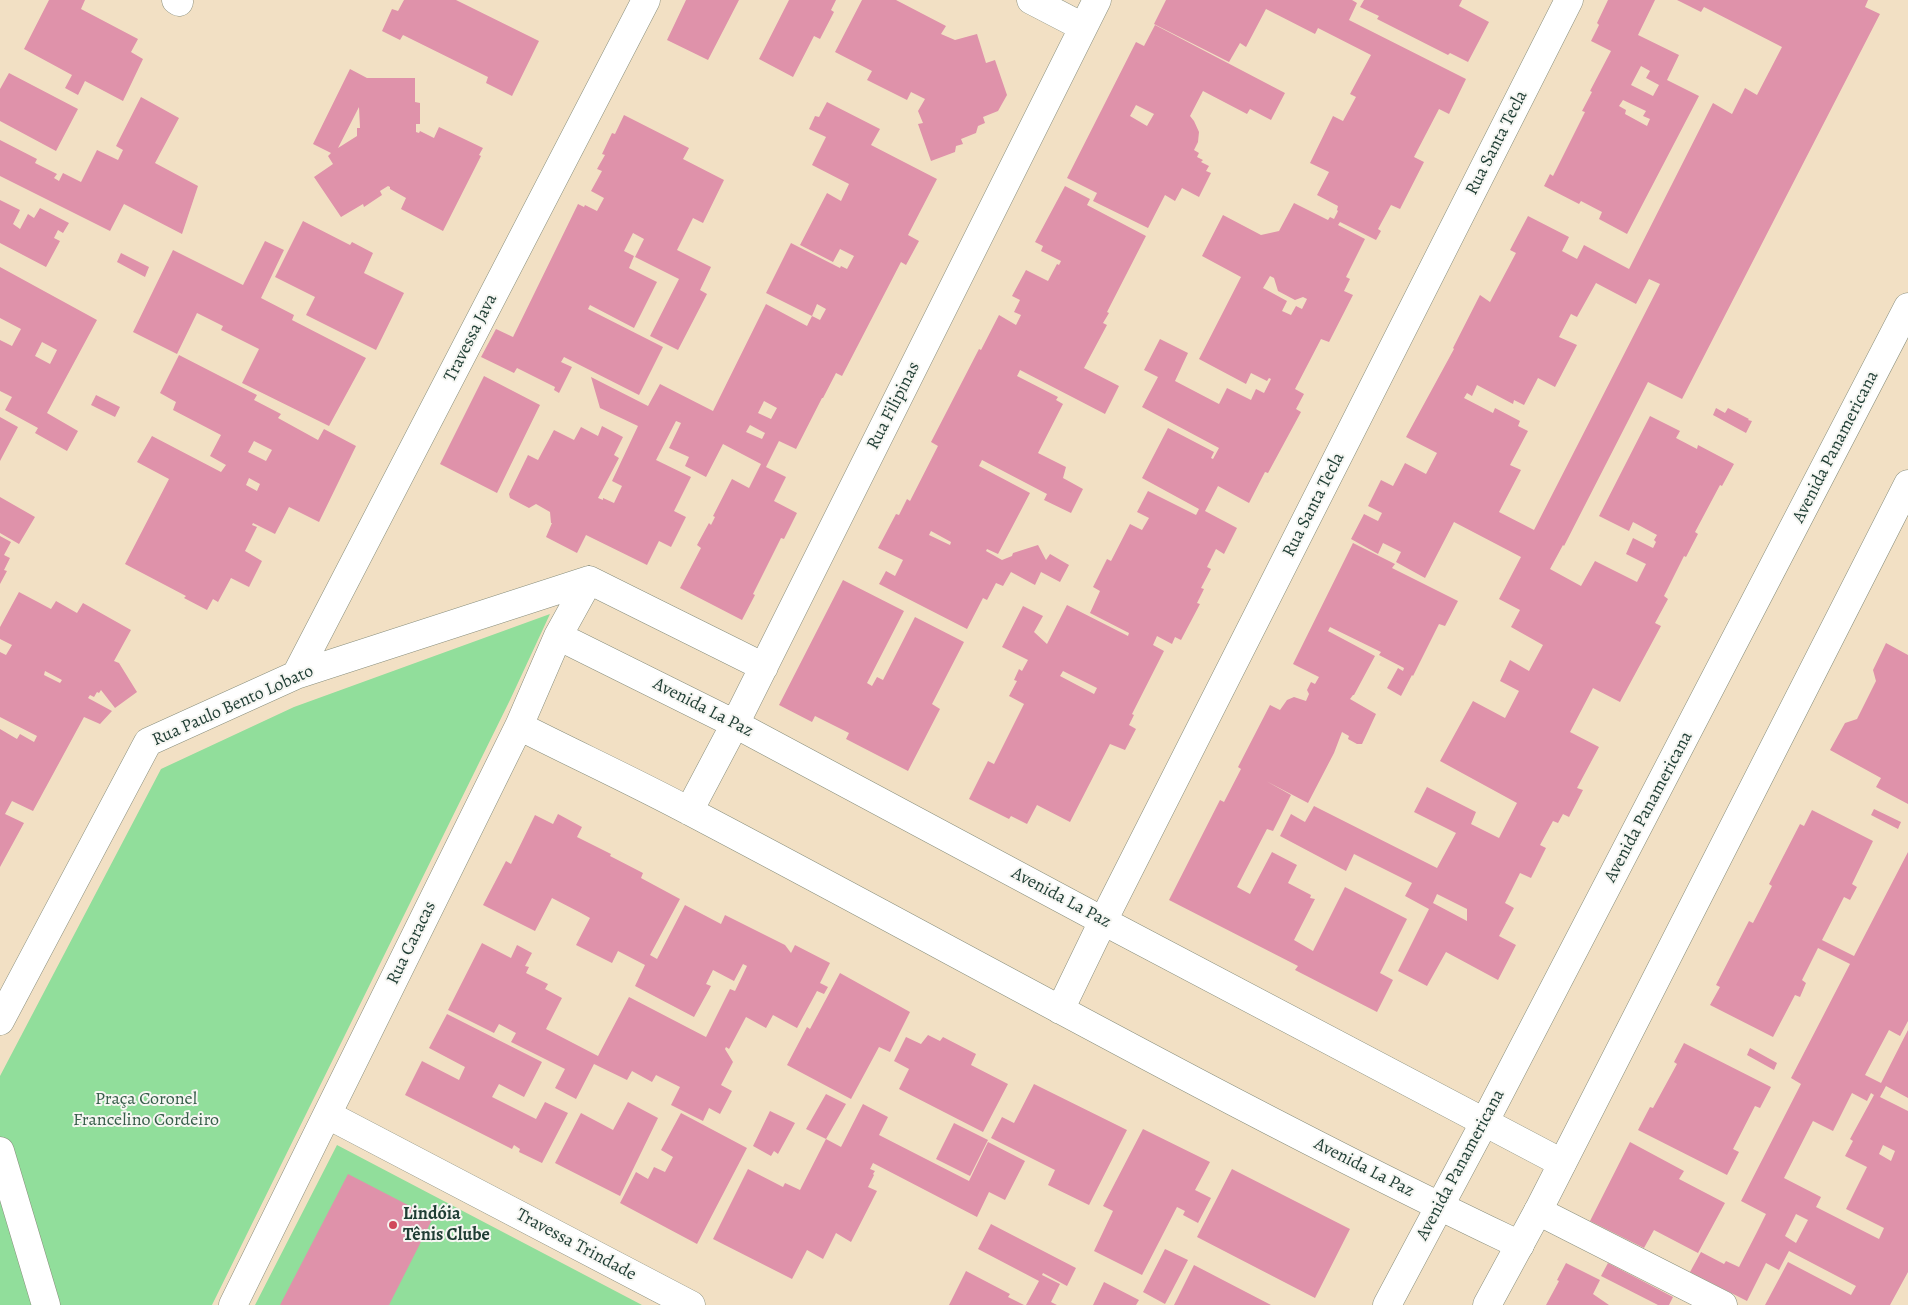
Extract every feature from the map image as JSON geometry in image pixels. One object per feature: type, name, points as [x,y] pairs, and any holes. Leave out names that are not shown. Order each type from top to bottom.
[{"type":"street","name":"Travessa Java","points":[[296,675],[646,0]]},
{"type":"street","points":[[1032,0],[1083,27]]},
{"type":"street","name":"Rua Filipinas","points":[[689,811],[736,724],[1097,0]]},
{"type":"street","name":"Rua Santa Tecla","points":[[1060,1010],[1103,921],[1569,0]]},
{"type":"street","name":"Avenida Panamericana","points":[[1387,1305],[1484,1123],[1908,307]]},
{"type":"street","points":[[1487,1305],[1538,1211],[1908,484]]},
{"type":"street","name":"Rua Paulo Bento Lobato","points":[[0,1021],[148,742],[296,675],[589,580]]},
{"type":"street","points":[[589,580],[764,667]]},
{"type":"street","name":"Rua Caracas","points":[[233,1305],[519,726],[558,636],[589,580]]},
{"type":"street","name":"Avenida La Paz","points":[[558,636],[736,724],[1562,1164]]},
{"type":"street","name":"Avenida La Paz","points":[[519,726],[689,811],[1060,1010],[1440,1207],[1520,1245]]},
{"type":"street","name":"Travessa Trindade","points":[[328,1115],[691,1305]]},
{"type":"street","points":[[0,1151],[46,1305]]},
{"type":"street","points":[[1538,1211],[1723,1305]]},
{"type":"green space","name":"Praça Coronel Francelino Cordeiro","points":[[550,614],[510,700],[212,1305],[0,1305],[0,1076],[161,769],[294,707]]},
{"type":"green space","name":"Lindóia Tênis Clube","points":[[337,1145],[642,1305],[255,1305]]},
{"type":"building","points":[[49,0],[85,0],[81,9],[138,39],[131,52],[143,59],[123,101],[85,81],[78,95],[65,88],[72,75],[24,49]]},
{"type":"building","points":[[404,0],[456,0],[539,41],[512,96],[486,83],[488,77],[403,35],[400,40],[382,31],[392,9],[398,11]]},
{"type":"building","points":[[686,0],[739,0],[708,60],[667,40]]},
{"type":"building","points":[[789,0],[836,0],[831,10],[834,12],[820,39],[814,36],[793,77],[759,59]]},
{"type":"building","points":[[862,0],[896,0],[946,26],[941,34],[955,40],[977,34],[986,63],[995,60],[1007,95],[998,111],[983,117],[985,123],[978,126],[976,133],[961,139],[963,144],[956,146],[955,152],[931,161],[918,124],[923,123],[918,111],[925,99],[911,92],[907,100],[867,80],[872,71],[835,52]]},
{"type":"building","points":[[1166,0],[1352,0],[1357,3],[1349,20],[1466,79],[1449,114],[1439,109],[1414,157],[1424,162],[1400,209],[1391,205],[1378,229],[1381,231],[1376,240],[1340,222],[1338,225],[1365,239],[1346,277],[1350,279],[1344,291],[1353,295],[1329,342],[1321,339],[1295,389],[1304,394],[1296,409],[1301,412],[1268,473],[1265,472],[1249,503],[1218,486],[1205,511],[1237,528],[1224,554],[1216,549],[1207,567],[1211,569],[1201,588],[1204,589],[1197,603],[1200,604],[1181,640],[1175,637],[1172,644],[1157,636],[1153,645],[1164,651],[1132,714],[1134,715],[1129,725],[1136,729],[1125,750],[1110,744],[1070,822],[1037,805],[1027,824],[1011,816],[1009,819],[969,799],[988,761],[994,764],[1024,704],[1009,696],[1017,681],[1014,680],[1019,669],[1022,671],[1028,660],[1002,647],[1023,606],[1043,616],[1034,632],[1047,644],[1067,605],[1128,636],[1129,633],[1090,613],[1100,591],[1093,587],[1107,559],[1111,561],[1130,524],[1142,530],[1149,518],[1137,512],[1148,491],[1196,515],[1199,509],[1142,478],[1168,428],[1214,452],[1211,458],[1213,459],[1219,448],[1142,407],[1158,377],[1144,370],[1160,339],[1188,353],[1175,381],[1219,404],[1227,388],[1251,400],[1256,389],[1264,393],[1271,379],[1269,378],[1267,381],[1251,373],[1246,384],[1199,359],[1241,277],[1202,256],[1223,215],[1261,235],[1279,231],[1294,203],[1328,220],[1330,217],[1334,219],[1338,206],[1317,195],[1329,172],[1310,163],[1333,116],[1343,121],[1356,97],[1350,94],[1371,55],[1318,28],[1315,34],[1266,9],[1246,47],[1240,43],[1229,62],[1154,24]],"holes":[[[1270,276],[1274,278],[1278,291],[1295,300],[1303,297],[1307,299],[1302,309],[1296,306],[1291,315],[1282,311],[1287,301],[1263,288]],[[1063,671],[1097,688],[1094,694],[1060,676]]]},
{"type":"building","points":[[1364,0],[1462,0],[1459,6],[1489,22],[1468,62],[1450,53],[1448,55],[1377,19],[1379,16],[1360,7]]},
{"type":"building","points":[[1608,0],[1655,0],[1638,35],[1679,55],[1667,80],[1699,96],[1627,234],[1599,219],[1602,212],[1581,201],[1579,204],[1544,186],[1550,174],[1553,176],[1585,112],[1582,111],[1592,92],[1590,91],[1611,51],[1591,41],[1599,25],[1597,23]],"holes":[[[1641,66],[1650,71],[1646,78],[1659,85],[1653,96],[1631,85]],[[1623,100],[1646,111],[1643,116],[1650,119],[1647,126],[1625,114],[1626,110],[1619,106]]]},
{"type":"building","points":[[1677,0],[1868,0],[1865,7],[1880,14],[1682,399],[1648,382],[1564,546],[1550,569],[1581,586],[1595,561],[1637,582],[1646,564],[1626,554],[1633,538],[1653,548],[1657,535],[1633,522],[1629,531],[1599,516],[1650,416],[1680,431],[1676,438],[1697,449],[1698,445],[1734,464],[1722,486],[1720,485],[1695,532],[1698,534],[1686,557],[1684,556],[1664,596],[1668,599],[1655,623],[1661,626],[1620,702],[1593,688],[1570,732],[1599,747],[1577,788],[1583,790],[1569,817],[1563,814],[1558,823],[1553,821],[1540,845],[1546,848],[1531,878],[1520,873],[1505,903],[1514,908],[1499,936],[1516,945],[1498,980],[1446,952],[1427,986],[1398,971],[1429,909],[1405,896],[1412,883],[1354,854],[1346,871],[1280,836],[1291,814],[1305,822],[1314,806],[1437,868],[1456,833],[1414,812],[1427,787],[1476,812],[1471,824],[1499,838],[1517,803],[1440,761],[1473,701],[1505,718],[1519,691],[1500,681],[1510,660],[1529,671],[1543,645],[1511,627],[1520,610],[1499,599],[1521,557],[1454,522],[1425,578],[1396,562],[1401,552],[1383,543],[1378,554],[1351,539],[1364,514],[1378,521],[1382,513],[1368,506],[1381,480],[1393,486],[1405,463],[1426,474],[1437,453],[1406,437],[1454,349],[1480,295],[1490,302],[1516,253],[1510,250],[1528,216],[1569,237],[1562,251],[1577,259],[1584,245],[1629,269],[1713,103],[1732,114],[1745,88],[1757,95],[1782,47],[1704,7],[1701,12]],"holes":[[[1649,279],[1660,284],[1534,530],[1499,512],[1521,470],[1510,465],[1528,431],[1518,426],[1520,421],[1495,408],[1493,413],[1464,398],[1467,393],[1472,396],[1477,385],[1513,404],[1514,400],[1524,405],[1538,378],[1555,387],[1577,345],[1559,337],[1571,314],[1577,317],[1596,283],[1636,304]],[[1437,894],[1467,909],[1467,921],[1433,903]]]},
{"type":"building","points":[[1155,25],[1285,93],[1271,120],[1250,109],[1247,114],[1203,91],[1190,116],[1199,132],[1198,142],[1194,150],[1199,153],[1197,157],[1203,160],[1201,162],[1209,166],[1206,171],[1211,173],[1199,197],[1182,188],[1175,201],[1165,195],[1148,228],[1093,201],[1097,193],[1067,178],[1136,42],[1144,46]],"holes":[[[1136,105],[1154,114],[1147,126],[1130,116]]]},
{"type":"building","points":[[350,69],[367,78],[415,78],[415,102],[420,103],[420,124],[416,124],[416,132],[419,133],[420,131],[434,138],[439,127],[483,148],[479,155],[481,156],[443,231],[401,209],[406,198],[388,186],[380,191],[382,195],[364,207],[363,204],[341,217],[314,177],[333,164],[328,156],[331,153],[313,144]],"holes":[[[359,107],[360,128],[357,128],[357,136],[338,148]]]},
{"type":"building","points":[[9,73],[78,109],[56,151],[0,121],[0,89]]},
{"type":"building","points":[[141,97],[179,118],[155,163],[198,186],[182,234],[124,204],[110,231],[0,176],[0,140],[37,159],[35,163],[57,174],[54,178],[59,181],[63,173],[81,182],[97,150],[118,160],[123,150],[116,146]]},
{"type":"building","points":[[827,102],[880,129],[871,145],[937,179],[908,235],[919,241],[906,265],[901,262],[842,376],[836,373],[796,449],[779,441],[766,467],[786,477],[774,501],[797,513],[784,539],[781,538],[742,620],[680,588],[701,548],[697,545],[709,523],[711,525],[715,517],[713,516],[732,479],[749,488],[761,464],[723,444],[706,477],[685,466],[689,457],[669,448],[681,423],[676,421],[656,460],[691,477],[674,511],[686,517],[671,547],[659,541],[647,565],[586,535],[577,553],[546,537],[552,523],[550,512],[536,504],[529,508],[510,498],[509,494],[528,455],[538,460],[554,430],[574,440],[581,427],[598,436],[602,426],[623,437],[614,455],[619,458],[598,498],[614,503],[622,486],[612,481],[638,426],[600,408],[591,377],[648,406],[660,384],[713,411],[766,304],[807,326],[812,316],[766,293],[791,243],[840,268],[841,266],[847,269],[854,256],[840,249],[833,262],[800,245],[827,193],[841,201],[849,184],[812,165],[826,137],[809,129],[815,116],[819,117]],"holes":[[[817,304],[826,309],[820,320],[812,316]],[[764,401],[777,408],[771,419],[758,413]],[[750,425],[765,433],[762,439],[746,432]]]},
{"type":"building","points":[[624,115],[689,148],[683,159],[724,180],[703,223],[693,218],[677,250],[711,267],[700,290],[707,294],[678,350],[650,336],[679,279],[635,257],[644,239],[633,233],[624,251],[634,256],[629,268],[657,282],[634,328],[590,305],[588,309],[663,347],[639,395],[564,357],[561,362],[572,367],[559,393],[554,390],[555,387],[517,368],[514,373],[481,357],[496,329],[513,337],[578,204],[597,211],[604,198],[591,191],[602,171],[597,169],[605,155],[602,154],[612,133],[615,134]]},
{"type":"building","points":[[1065,186],[1090,199],[1087,205],[1146,236],[1107,312],[1109,313],[1103,323],[1107,325],[1084,368],[1119,386],[1105,414],[1020,370],[1017,376],[1058,397],[1056,400],[1063,404],[1038,453],[1066,467],[1063,478],[1083,489],[1071,513],[1044,500],[1047,494],[982,460],[979,466],[1030,493],[998,554],[987,549],[986,551],[1002,560],[1012,556],[1013,553],[1038,545],[1046,560],[1050,554],[1069,565],[1060,582],[1041,572],[1035,585],[1011,572],[1003,586],[996,583],[987,600],[983,598],[967,629],[879,584],[886,571],[895,576],[903,560],[878,548],[896,514],[899,515],[907,499],[910,501],[938,446],[931,442],[979,349],[981,350],[999,315],[1016,325],[1021,315],[1014,312],[1020,300],[1012,296],[1026,270],[1048,281],[1057,264],[1059,265],[1061,261],[1041,251],[1043,246],[1035,242]],"holes":[[[931,531],[951,542],[950,545],[929,535]]]},
{"type":"building","points":[[0,200],[20,210],[13,224],[20,229],[28,214],[34,218],[40,208],[69,223],[63,233],[58,230],[54,238],[60,241],[46,267],[0,243]]},
{"type":"building","points":[[303,221],[350,245],[352,242],[373,253],[364,273],[404,293],[376,350],[306,315],[315,297],[275,277]]},
{"type":"building","points":[[265,241],[284,250],[261,298],[294,315],[292,320],[366,358],[329,426],[242,383],[259,349],[221,330],[223,326],[197,313],[177,354],[133,332],[173,250],[243,285]]},
{"type":"building","points":[[121,253],[149,267],[145,277],[117,262]]},
{"type":"building","points":[[0,267],[97,320],[47,413],[78,431],[67,451],[35,433],[38,428],[5,410],[12,397],[0,391],[0,340],[12,346],[21,329],[0,318]],"holes":[[[42,342],[57,350],[50,364],[35,356]]]},
{"type":"building","points":[[179,355],[257,395],[254,400],[281,414],[278,418],[318,440],[324,429],[356,446],[319,522],[289,507],[275,534],[253,523],[252,525],[257,527],[245,551],[262,561],[249,587],[231,578],[218,602],[213,599],[207,610],[184,598],[186,596],[125,564],[169,479],[137,462],[152,436],[221,472],[226,465],[210,456],[221,435],[173,410],[176,402],[160,393]],"holes":[[[254,441],[272,450],[266,461],[248,452]],[[249,478],[260,484],[257,491],[246,485]]]},
{"type":"building","points":[[484,376],[540,405],[497,493],[440,464]]},
{"type":"building","points":[[96,395],[120,407],[115,417],[91,405]]},
{"type":"building","points":[[1716,408],[1725,413],[1728,408],[1752,421],[1746,433],[1713,415]]},
{"type":"building","points":[[0,417],[18,427],[0,461]]},
{"type":"building","points":[[0,497],[35,517],[19,544],[0,533]]},
{"type":"building","points":[[0,536],[11,542],[4,555],[10,558],[4,570],[7,571],[0,584]]},
{"type":"building","points":[[1353,543],[1395,564],[1392,568],[1458,601],[1445,626],[1439,624],[1401,696],[1387,688],[1398,668],[1403,671],[1404,668],[1379,655],[1381,652],[1330,627],[1328,631],[1375,656],[1350,699],[1376,714],[1362,744],[1357,744],[1348,739],[1349,736],[1342,732],[1334,753],[1308,803],[1266,781],[1291,795],[1273,831],[1267,829],[1237,887],[1250,894],[1272,852],[1297,865],[1288,883],[1311,895],[1310,898],[1315,899],[1294,940],[1313,951],[1345,887],[1407,919],[1380,973],[1393,980],[1377,1012],[1295,970],[1298,966],[1169,900],[1220,800],[1224,802],[1241,769],[1238,767],[1270,705],[1280,710],[1287,700],[1294,697],[1306,701],[1309,694],[1307,690],[1311,682],[1315,684],[1319,677],[1293,664]]},
{"type":"building","points":[[843,580],[904,611],[867,683],[872,686],[877,677],[883,680],[915,617],[964,642],[932,704],[940,709],[908,771],[846,739],[849,733],[815,716],[812,722],[779,705]]},
{"type":"building","points":[[19,592],[51,609],[56,601],[77,613],[83,603],[131,630],[114,661],[119,663],[137,692],[115,708],[101,690],[94,697],[90,695],[88,698],[112,711],[100,724],[84,717],[33,811],[12,801],[5,814],[24,823],[0,867],[0,729],[17,739],[20,734],[34,742],[37,736],[0,717],[0,652],[6,655],[12,645],[0,639],[0,627]],"holes":[[[45,671],[62,680],[60,683],[44,675]]]},
{"type":"building","points":[[1886,643],[1908,655],[1908,804],[1876,787],[1881,778],[1830,750],[1845,723],[1857,719],[1876,681],[1873,670]]},
{"type":"building","points":[[1874,809],[1901,822],[1898,829],[1871,815]]},
{"type":"building","points":[[1812,810],[1873,841],[1852,884],[1857,887],[1850,900],[1844,897],[1822,940],[1854,956],[1908,852],[1908,1021],[1900,1036],[1889,1030],[1865,1075],[1881,1083],[1908,1030],[1908,1098],[1886,1086],[1880,1097],[1908,1111],[1908,1272],[1890,1305],[1765,1305],[1788,1262],[1851,1295],[1856,1286],[1789,1251],[1779,1270],[1766,1263],[1747,1301],[1690,1272],[1701,1252],[1724,1264],[1726,1261],[1739,1267],[1766,1214],[1741,1201],[1801,1084],[1791,1078],[1850,964],[1818,948],[1802,980],[1806,983],[1800,997],[1795,995],[1773,1037],[1710,1005],[1720,987],[1716,985],[1749,921],[1753,923],[1772,886],[1769,884],[1800,824],[1804,826]],"holes":[[[1852,1093],[1867,1101],[1871,1093],[1874,1095],[1850,1139],[1853,1141],[1845,1156],[1867,1167],[1846,1209],[1884,1228],[1879,1239],[1816,1207],[1821,1197],[1784,1178],[1813,1121],[1833,1131]],[[1883,1145],[1895,1151],[1891,1161],[1879,1154]],[[1796,1214],[1808,1220],[1796,1243],[1785,1236]]]},
{"type":"building","points":[[558,814],[582,827],[577,837],[643,873],[641,878],[680,899],[650,955],[657,959],[685,905],[721,924],[725,915],[785,945],[791,953],[795,945],[830,963],[820,983],[828,987],[824,994],[817,991],[797,1028],[773,1015],[766,1028],[746,1017],[729,1049],[726,1047],[725,1049],[733,1062],[721,1085],[732,1091],[720,1114],[709,1108],[703,1121],[671,1105],[680,1087],[656,1075],[652,1082],[632,1071],[627,1080],[594,1064],[576,1099],[555,1088],[565,1069],[511,1042],[516,1033],[499,1024],[494,1033],[448,1010],[482,943],[511,958],[517,945],[532,953],[525,966],[529,967],[526,973],[548,984],[545,989],[562,998],[546,1029],[598,1056],[629,997],[706,1037],[730,989],[735,991],[747,966],[743,964],[734,981],[713,970],[706,984],[711,986],[694,1017],[635,986],[645,965],[618,951],[612,963],[576,945],[590,918],[581,913],[552,898],[535,931],[483,905],[506,861],[511,864],[535,815],[553,824]]},
{"type":"building","points":[[840,973],[910,1012],[890,1052],[879,1047],[851,1099],[787,1065],[807,1027],[810,1029]]},
{"type":"building","points":[[447,1014],[542,1062],[524,1097],[499,1084],[492,1097],[536,1119],[545,1102],[568,1113],[542,1163],[519,1152],[520,1149],[514,1145],[512,1149],[405,1095],[422,1061],[459,1080],[465,1067],[429,1048]]},
{"type":"building","points":[[928,1035],[940,1041],[943,1037],[976,1054],[971,1065],[1008,1084],[983,1132],[899,1089],[909,1069],[894,1061],[906,1037],[921,1044]]},
{"type":"building","points":[[1684,1043],[1771,1087],[1760,1108],[1755,1106],[1733,1149],[1739,1152],[1727,1175],[1638,1130],[1650,1107],[1653,1108],[1677,1064],[1674,1062]]},
{"type":"building","points":[[1750,1048],[1777,1063],[1774,1070],[1747,1055]]},
{"type":"building","points":[[1034,1084],[1127,1130],[1089,1205],[1048,1185],[1055,1170],[991,1138],[1002,1117],[1014,1123]]},
{"type":"building","points":[[826,1094],[846,1104],[826,1139],[806,1129]]},
{"type":"building","points":[[628,1102],[658,1118],[620,1196],[555,1163],[581,1113],[613,1130]]},
{"type":"building","points":[[863,1104],[888,1117],[879,1135],[969,1181],[988,1142],[1025,1161],[1005,1200],[989,1192],[977,1217],[873,1163],[870,1169],[875,1171],[868,1187],[877,1191],[851,1242],[836,1233],[823,1259],[807,1250],[792,1279],[713,1239],[748,1169],[783,1187],[785,1183],[800,1190],[826,1139],[841,1147]]},
{"type":"building","points":[[770,1111],[795,1123],[778,1154],[774,1151],[771,1156],[753,1146]]},
{"type":"building","points":[[681,1113],[747,1148],[697,1244],[620,1203],[636,1172],[648,1179],[654,1167],[665,1172],[673,1157],[661,1150]]},
{"type":"building","points":[[954,1123],[988,1140],[970,1176],[936,1159]]},
{"type":"building","points":[[1143,1129],[1210,1162],[1195,1190],[1211,1198],[1198,1223],[1183,1215],[1185,1211],[1177,1207],[1142,1275],[1094,1251],[1113,1211],[1103,1206]]},
{"type":"building","points":[[1630,1142],[1684,1171],[1679,1179],[1725,1203],[1698,1253],[1654,1230],[1644,1248],[1590,1221]]},
{"type":"building","points":[[1232,1169],[1350,1229],[1315,1298],[1197,1237]]},
{"type":"building","points":[[348,1174],[433,1218],[389,1305],[280,1305]]},
{"type":"building","points":[[991,1224],[1076,1268],[1067,1286],[1043,1273],[1042,1275],[1060,1284],[1051,1302],[1057,1305],[1026,1305],[1039,1281],[978,1249]]},
{"type":"building","points":[[1165,1249],[1188,1260],[1165,1304],[1143,1292]]},
{"type":"building","points":[[1566,1263],[1600,1280],[1593,1294],[1609,1305],[1546,1305]]},
{"type":"building","points":[[1608,1263],[1673,1297],[1669,1305],[1658,1305],[1601,1276]]},
{"type":"building","points":[[1194,1265],[1271,1305],[1174,1305]]},
{"type":"building","points":[[966,1271],[1010,1294],[1008,1297],[1024,1305],[949,1305]]},
{"type":"building","points":[[1104,1282],[1139,1300],[1136,1305],[1093,1305]]},
{"type":"place","name":"Lindóia Tênis Clube","points":[[393,1225]]}]
